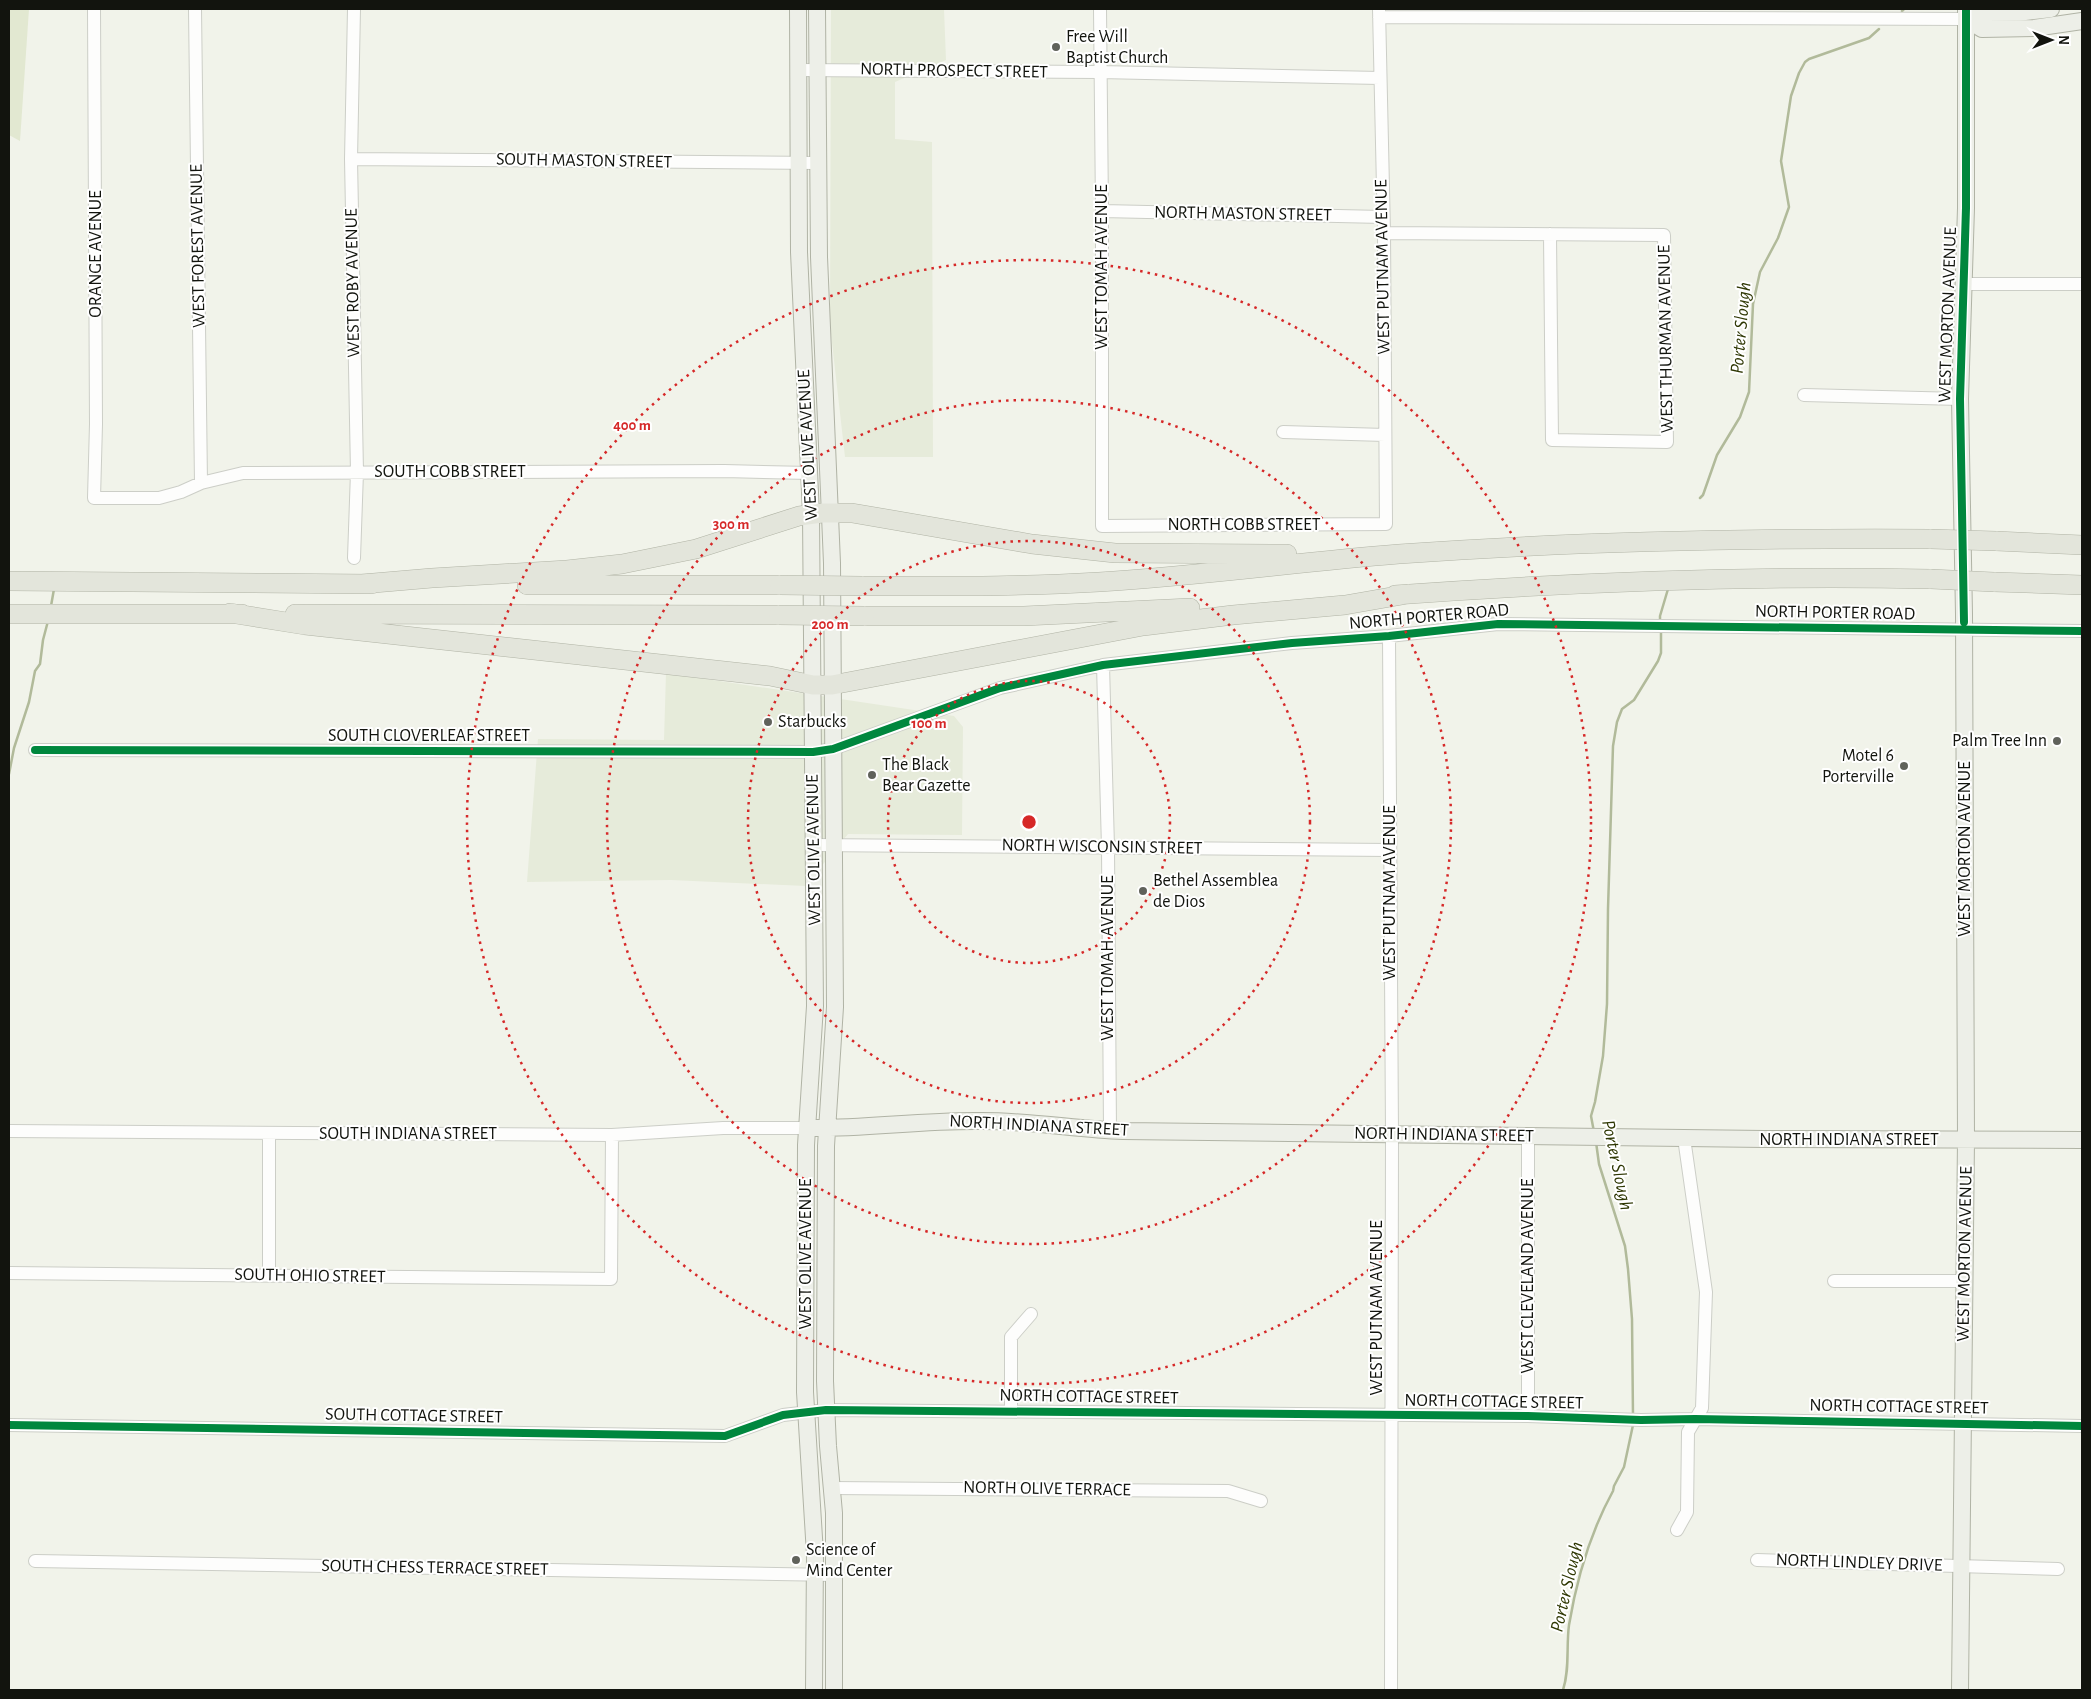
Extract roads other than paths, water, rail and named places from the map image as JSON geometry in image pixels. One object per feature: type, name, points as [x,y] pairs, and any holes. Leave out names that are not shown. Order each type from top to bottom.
[{"type":"highway","points":[[362,584],[558,571],[622,564],[696,549],[812,514],[830,512],[852,513],[1040,545],[1115,553],[1398,554]]},
{"type":"highway","points":[[9,581],[1026,586],[1093,582],[1398,554],[1550,545],[1687,540],[1931,539],[2082,545]]},
{"type":"highway","points":[[9,614],[1024,616],[1106,613],[1652,580],[1796,577],[1931,579],[2082,585]]},
{"type":"highway","points":[[230,614],[305,625],[770,676],[813,685],[832,685],[1143,626],[1233,615],[1345,605],[1408,594]]},
{"type":"main road","name":"WEST OLIVE AVENUE","points":[[798,9],[799,262],[812,514],[813,685],[834,845],[835,1007],[827,1128],[815,1410],[813,1506],[815,1575],[814,1690]]},
{"type":"main road","name":"WEST OLIVE AVENUE","points":[[817,9],[817,163],[820,303],[830,512],[832,685],[823,750],[814,845],[815,1006],[807,1128],[815,1410],[831,1488],[834,1513],[834,1690]]},
{"type":"main road","points":[[1966,14],[2051,9]]},
{"type":"main road","points":[[1966,14],[1982,29],[2034,28],[2082,22]]},
{"type":"main road","name":"WEST MORTON AVENUE","points":[[1960,1690],[1966,1140],[1964,629],[1960,399],[1966,192],[1966,14]]},
{"type":"main road","points":[[804,355],[813,367],[818,398],[825,402]]},
{"type":"main road","name":"NORTH INDIANA STREET","points":[[807,1128],[841,1129],[914,1122],[983,1121],[1031,1122],[1110,1131],[1610,1138],[2082,1140]]},
{"type":"street","name":"ORANGE AVENUE","points":[[94,9],[96,396],[94,498]]},
{"type":"street","name":"WEST FOREST AVENUE","points":[[195,9],[201,483]]},
{"type":"street","name":"WEST ROBY AVENUE","points":[[354,9],[351,159],[357,472],[354,558]]},
{"type":"street","name":"WEST TOMAH AVENUE","points":[[1100,9],[1102,526]]},
{"type":"street","points":[[1379,13],[1966,14]]},
{"type":"street","name":"WEST PUTNAM AVENUE","points":[[1379,13],[1384,233],[1386,524]]},
{"type":"street","name":"NORTH PROSPECT STREET","points":[[798,70],[1100,72],[1380,78]]},
{"type":"street","name":"SOUTH MASTON STREET","points":[[351,159],[817,163]]},
{"type":"street","name":"NORTH MASTON STREET","points":[[1102,211],[1383,217]]},
{"type":"street","points":[[1384,233],[1550,234]]},
{"type":"street","name":"WEST THURMAN AVENUE","points":[[1550,234],[1664,235],[1667,442],[1552,440],[1550,234]]},
{"type":"street","points":[[1963,284],[2082,284]]},
{"type":"street","points":[[1804,395],[1960,399]]},
{"type":"street","points":[[1283,432],[1385,435]]},
{"type":"street","name":"SOUTH COBB STREET","points":[[94,498],[159,498],[201,483],[242,473],[724,471],[810,473]]},
{"type":"street","name":"NORTH COBB STREET","points":[[1102,526],[1386,524]]},
{"type":"street","name":"NORTH PORTER ROAD","points":[[823,750],[1000,688],[1103,665],[1292,643],[1389,636],[1498,624],[2082,631]]},
{"type":"street","name":"WEST PUTNAM AVENUE","points":[[1389,636],[1392,1135],[1391,1690]]},
{"type":"street","name":"WEST TOMAH AVENUE","points":[[1103,665],[1108,847],[1110,1131]]},
{"type":"street","name":"SOUTH CLOVERLEAF STREET","points":[[35,750],[823,750]]},
{"type":"street","name":"NORTH WISCONSIN STREET","points":[[814,845],[1390,850]]},
{"type":"street","name":"SOUTH INDIANA STREET","points":[[9,1131],[612,1135],[723,1128],[807,1128]]},
{"type":"street","points":[[268,1276],[269,1134]]},
{"type":"street","name":"SOUTH OHIO STREET","points":[[9,1273],[611,1279],[612,1135]]},
{"type":"street","name":"WEST CLEVELAND AVENUE","points":[[1528,1136],[1528,1416]]},
{"type":"street","points":[[1677,1530],[1687,1512],[1688,1432],[1702,1408],[1706,1292],[1684,1138]]},
{"type":"street","points":[[1834,1281],[1965,1281]]},
{"type":"street","points":[[1011,1411],[1011,1337],[1031,1314]]},
{"type":"street","name":"NORTH COTTAGE STREET","points":[[815,1410],[1528,1416],[1641,1420],[1695,1419],[2082,1426]]},
{"type":"street","name":"SOUTH COTTAGE STREET","points":[[9,1425],[725,1436],[783,1415],[815,1410]]},
{"type":"street","name":"NORTH OLIVE TERRACE","points":[[831,1488],[1228,1491],[1260,1501]]},
{"type":"street","name":"NORTH LINDLEY DRIVE","points":[[1757,1560],[2058,1569]]},
{"type":"street","name":"SOUTH CHESS TERRACE STREET","points":[[35,1561],[835,1575]]},
{"type":"waterway","name":"Porter Slough","points":[[1700,498],[1703,495],[1717,455],[1740,417],[1749,392],[1753,304],[1760,272],[1778,238],[1789,207],[1781,161],[1791,96],[1799,73],[1805,62],[1809,59],[1869,38],[1879,29]]},
{"type":"waterway","points":[[51,606],[54,589]]},
{"type":"waterway","name":"Porter Slough","points":[[1660,621],[1668,589]]},
{"type":"waterway","points":[[9,774],[14,748],[29,702],[35,671],[40,664],[48,621]]},
{"type":"waterway","name":"Porter Slough","points":[[1594,1132],[1591,1116],[1603,1056],[1607,1004],[1613,746],[1617,722],[1622,709],[1634,700],[1658,661],[1661,653],[1661,629]]},
{"type":"waterway","name":"Porter Slough","points":[[1596,1142],[1599,1164],[1625,1246],[1632,1319],[1633,1417]]},
{"type":"waterway","name":"Porter Slough","points":[[1563,1690],[1567,1666],[1569,1625],[1580,1573],[1591,1539],[1624,1467],[1633,1425]]},
{"type":"place","name":"Free Will Baptist Church","points":[[1056,47]]},
{"type":"place","name":"Starbucks","points":[[768,722]]},
{"type":"place","name":"Palm Tree Inn","points":[[2057,741]]},
{"type":"place","name":"Motel 6 Porterville","points":[[1904,766]]},
{"type":"place","name":"The Black Bear Gazette","points":[[872,775]]},
{"type":"place","name":"Bethel Assemblea de Dios","points":[[1143,891]]},
{"type":"place","name":"Science of Mind Center","points":[[796,1560]]}]
